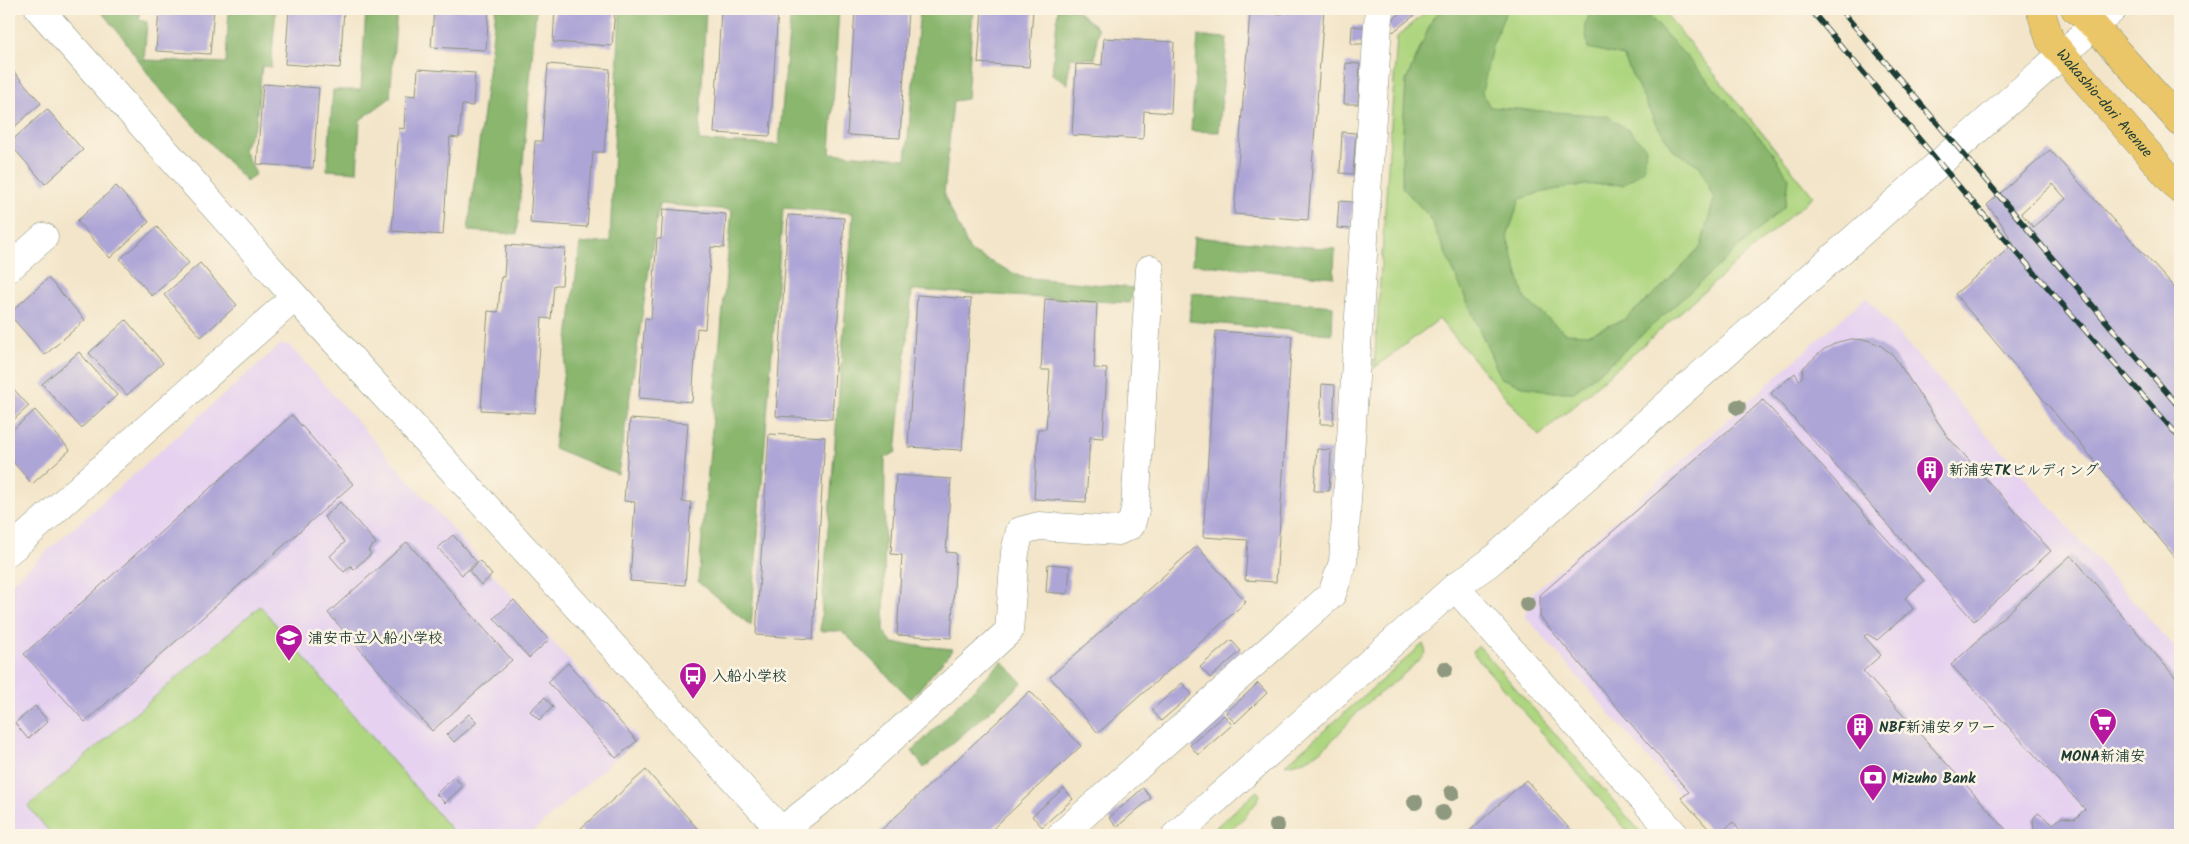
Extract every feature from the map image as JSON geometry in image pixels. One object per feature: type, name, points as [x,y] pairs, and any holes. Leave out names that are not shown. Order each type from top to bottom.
[{"type":"main road","name":"Wakashio-dori Avenue","points":[[2040,9],[2050,40],[2180,190]]},
{"type":"main road","points":[[2094,14],[2180,122]]},
{"type":"street","points":[[39,9],[295,297],[783,833],[844,782],[1009,631],[1015,552],[1020,531],[1040,526],[1118,531],[1131,525],[1135,510],[1150,269]]},
{"type":"street","points":[[1060,835],[1332,594],[1343,562],[1379,9]]},
{"type":"street","points":[[1176,835],[1455,587],[1489,563],[2062,54],[2094,14]]},
{"type":"street","points":[[9,268],[44,237]]},
{"type":"street","points":[[9,551],[295,297]]},
{"type":"street","points":[[1455,587],[1675,835]]},
{"type":"shaded area","points":[[1866,297],[2180,654],[2180,835],[1715,835],[1526,617],[1527,598]]},
{"type":"shaded area","name":"浦安市立入船小学校","points":[[280,345],[289,345],[638,738],[529,835],[9,835],[9,585]]},
{"type":"green space","points":[[99,9],[140,9],[139,20],[147,22],[144,60],[226,63],[229,9],[276,9],[271,67],[262,66],[256,124],[243,149],[256,174],[246,181],[156,85],[123,38]]},
{"type":"green space","points":[[366,9],[397,9],[390,98],[360,120],[357,172],[327,170],[333,90],[361,90]]},
{"type":"green space","points":[[496,9],[536,9],[517,234],[468,231]]},
{"type":"green space","points":[[620,9],[706,9],[699,141],[779,145],[791,9],[839,9],[830,153],[906,159],[920,9],[973,9],[967,99],[953,101],[944,195],[970,251],[1021,277],[1134,288],[1130,303],[912,290],[896,452],[885,458],[884,631],[892,643],[953,649],[911,699],[842,631],[820,631],[853,213],[783,208],[751,626],[698,582],[732,210],[659,204],[618,474],[554,448],[580,244],[610,242]]},
{"type":"green space","points":[[1058,9],[1075,9],[1098,28],[1095,59],[1070,57],[1067,84],[1052,74]]},
{"type":"green space","points":[[1430,9],[1662,9],[1813,196],[1539,436],[1439,319],[1374,368],[1397,37]]},
{"type":"green space","points":[[1443,9],[1507,9],[1492,46],[1482,93],[1490,107],[1607,116],[1631,132],[1646,148],[1644,170],[1623,185],[1597,184],[1571,187],[1520,199],[1507,237],[1525,299],[1565,333],[1589,334],[1625,319],[1663,286],[1701,246],[1714,199],[1700,166],[1674,151],[1655,122],[1623,56],[1588,48],[1585,25],[1592,9],[1643,9],[1772,151],[1789,178],[1785,206],[1614,360],[1574,392],[1554,392],[1526,387],[1501,378],[1429,216],[1402,187],[1402,143],[1406,81],[1433,18]]},
{"type":"green space","points":[[1198,36],[1227,38],[1219,132],[1191,131]]},
{"type":"green space","points":[[1194,237],[1335,249],[1334,277],[1192,264]]},
{"type":"green space","points":[[1192,293],[1333,306],[1332,334],[1189,321]]},
{"type":"green space","points":[[260,606],[456,835],[52,835],[28,806]]},
{"type":"green space","points":[[1423,644],[1426,652],[1420,659],[1361,709],[1323,748],[1300,762],[1285,765]]},
{"type":"green space","points":[[1479,646],[1643,835],[1631,835],[1472,652]]},
{"type":"green space","points":[[1002,661],[1022,683],[924,768],[912,751]]},
{"type":"green space","points":[[1257,791],[1260,795],[1258,799],[1250,811],[1233,828],[1221,836],[1207,835]]},
{"type":"building","points":[[159,9],[214,9],[210,54],[156,51]]},
{"type":"building","points":[[289,9],[344,9],[340,68],[285,64]]},
{"type":"building","points":[[434,9],[489,9],[486,50],[431,47]]},
{"type":"building","points":[[555,9],[615,9],[612,46],[553,42]]},
{"type":"building","points":[[721,9],[778,9],[770,136],[714,133]]},
{"type":"building","points":[[855,9],[908,9],[900,138],[847,135]]},
{"type":"building","points":[[982,9],[1033,9],[1029,67],[978,63]]},
{"type":"building","points":[[1284,9],[1324,9],[1308,220],[1234,214],[1250,12],[1283,14]]},
{"type":"building","points":[[1406,9],[1418,9],[1420,11],[1393,32],[1386,24]]},
{"type":"building","points":[[1352,26],[1364,27],[1363,44],[1351,44]]},
{"type":"building","points":[[1104,38],[1174,42],[1171,113],[1144,111],[1143,139],[1072,135],[1076,64],[1102,65]]},
{"type":"building","points":[[1346,63],[1360,64],[1358,104],[1344,104]]},
{"type":"building","points":[[548,64],[610,69],[604,152],[593,152],[587,227],[530,223],[535,141],[542,141]]},
{"type":"building","points":[[9,66],[41,103],[9,132]]},
{"type":"building","points":[[418,69],[475,73],[473,106],[462,105],[459,138],[450,137],[443,235],[392,231],[399,128],[404,129],[406,95],[416,96]]},
{"type":"building","points":[[263,84],[319,88],[313,168],[257,164]]},
{"type":"building","points":[[47,109],[83,150],[45,184],[9,143]]},
{"type":"building","points":[[1342,132],[1356,133],[1353,174],[1340,173]]},
{"type":"building","points":[[2050,150],[2180,294],[2180,563],[1955,294],[2014,244],[1987,205]],"holes":[[[2053,184],[2066,199],[2033,227],[2021,213]]]},
{"type":"building","points":[[116,186],[149,222],[110,258],[77,221]]},
{"type":"building","points":[[1339,201],[1353,202],[1351,229],[1337,228]]},
{"type":"building","points":[[663,209],[726,214],[724,248],[711,247],[705,329],[697,328],[692,402],[639,398],[645,318],[651,319],[657,239],[661,239]]},
{"type":"building","points":[[788,215],[844,218],[832,419],[776,416]]},
{"type":"building","points":[[157,227],[189,263],[152,296],[120,259]]},
{"type":"building","points":[[506,245],[565,249],[562,285],[554,285],[551,319],[542,318],[535,413],[481,410],[488,311],[498,312],[501,277],[504,277]]},
{"type":"building","points":[[200,263],[237,305],[201,337],[164,295]]},
{"type":"building","points":[[48,278],[85,320],[45,355],[9,314]]},
{"type":"building","points":[[917,295],[971,299],[962,450],[908,447]]},
{"type":"building","points":[[1045,299],[1097,303],[1094,368],[1107,369],[1103,438],[1090,437],[1086,502],[1034,499],[1038,429],[1046,429],[1050,370],[1041,370]]},
{"type":"building","points":[[126,320],[163,363],[127,395],[89,353]]},
{"type":"building","points":[[1216,331],[1292,336],[1276,582],[1245,580],[1248,540],[1203,537]]},
{"type":"building","name":"新浦安TKビルディング","points":[[1851,339],[1867,340],[1880,345],[1893,355],[1948,437],[2051,551],[1974,621],[1771,393],[1795,373],[1799,380],[1802,377],[1803,368],[1823,350],[1838,342]]},
{"type":"building","points":[[79,352],[117,395],[81,428],[42,384]]},
{"type":"building","points":[[9,384],[29,406],[9,424]]},
{"type":"building","points":[[1322,384],[1335,385],[1333,424],[1320,424]]},
{"type":"building","points":[[1763,400],[1924,581],[1905,598],[1913,609],[1877,640],[1867,634],[1864,636],[1881,655],[1863,671],[2011,835],[1743,835],[1733,822],[1718,835],[1714,835],[1681,798],[1689,792],[1540,617],[1540,595]]},
{"type":"building","points":[[35,410],[70,450],[32,484],[9,457],[9,433]]},
{"type":"building","points":[[292,415],[353,484],[85,722],[24,654]]},
{"type":"building","points":[[630,419],[688,423],[682,502],[691,502],[685,585],[630,581],[635,502],[624,501]]},
{"type":"building","points":[[769,434],[825,437],[813,639],[756,635]]},
{"type":"building","points":[[1317,449],[1331,450],[1329,491],[1314,491]]},
{"type":"building","points":[[896,475],[951,479],[946,552],[956,553],[951,638],[897,635],[902,555],[891,554]]},
{"type":"building","points":[[340,502],[376,543],[368,550],[371,554],[354,569],[351,566],[344,572],[330,556],[345,542],[324,517]]},
{"type":"building","points":[[453,535],[477,562],[462,575],[438,548]]},
{"type":"building","points":[[407,542],[512,660],[432,731],[328,613]]},
{"type":"building","points":[[1197,546],[1246,602],[1098,733],[1050,677]]},
{"type":"building","name":"MONA新浦安","points":[[2071,555],[2180,683],[2180,835],[2034,835],[2033,819],[2038,813],[2053,824],[2062,817],[2075,819],[2085,809],[1951,665]]},
{"type":"building","points":[[480,561],[492,575],[481,585],[469,571]]},
{"type":"building","points":[[1048,564],[1070,566],[1068,594],[1046,592]]},
{"type":"building","points":[[514,600],[549,640],[529,658],[494,618]]},
{"type":"building","points":[[1231,640],[1241,651],[1210,678],[1200,667]]},
{"type":"building","points":[[568,663],[637,741],[616,758],[548,682]]},
{"type":"building","points":[[1182,683],[1192,694],[1161,721],[1152,710]]},
{"type":"building","points":[[1258,683],[1267,693],[1235,723],[1226,713]]},
{"type":"building","points":[[1030,691],[1081,746],[986,835],[876,835]]},
{"type":"building","points":[[545,697],[553,707],[539,720],[530,711]]},
{"type":"building","points":[[35,706],[48,721],[28,739],[15,723]]},
{"type":"building","points":[[469,714],[477,722],[454,742],[447,734]]},
{"type":"building","points":[[1224,715],[1232,725],[1198,755],[1190,745]]},
{"type":"building","points":[[646,770],[703,835],[585,835],[580,829]]},
{"type":"building","points":[[454,777],[463,786],[445,803],[436,794]]},
{"type":"building","points":[[1526,780],[1575,835],[1465,835]]},
{"type":"building","points":[[1064,788],[1073,799],[1042,827],[1032,816]]},
{"type":"building","points":[[1143,788],[1151,798],[1117,827],[1109,818]]},
{"type":"railway","points":[[1810,9],[1962,190],[2180,438]]},
{"type":"railway","points":[[1840,9],[2180,408]]},
{"type":"place","name":"新浦安TKビルディング","points":[[1930,494]]},
{"type":"place","name":"浦安市立入船小学校","points":[[289,662]]},
{"type":"place","name":"入船小学校","points":[[693,700]]},
{"type":"place","name":"MONA新浦安","points":[[2103,746]]},
{"type":"place","name":"NBF新浦安タワー","points":[[1860,751]]},
{"type":"place","name":"Mizuho Bank","points":[[1873,802]]}]
